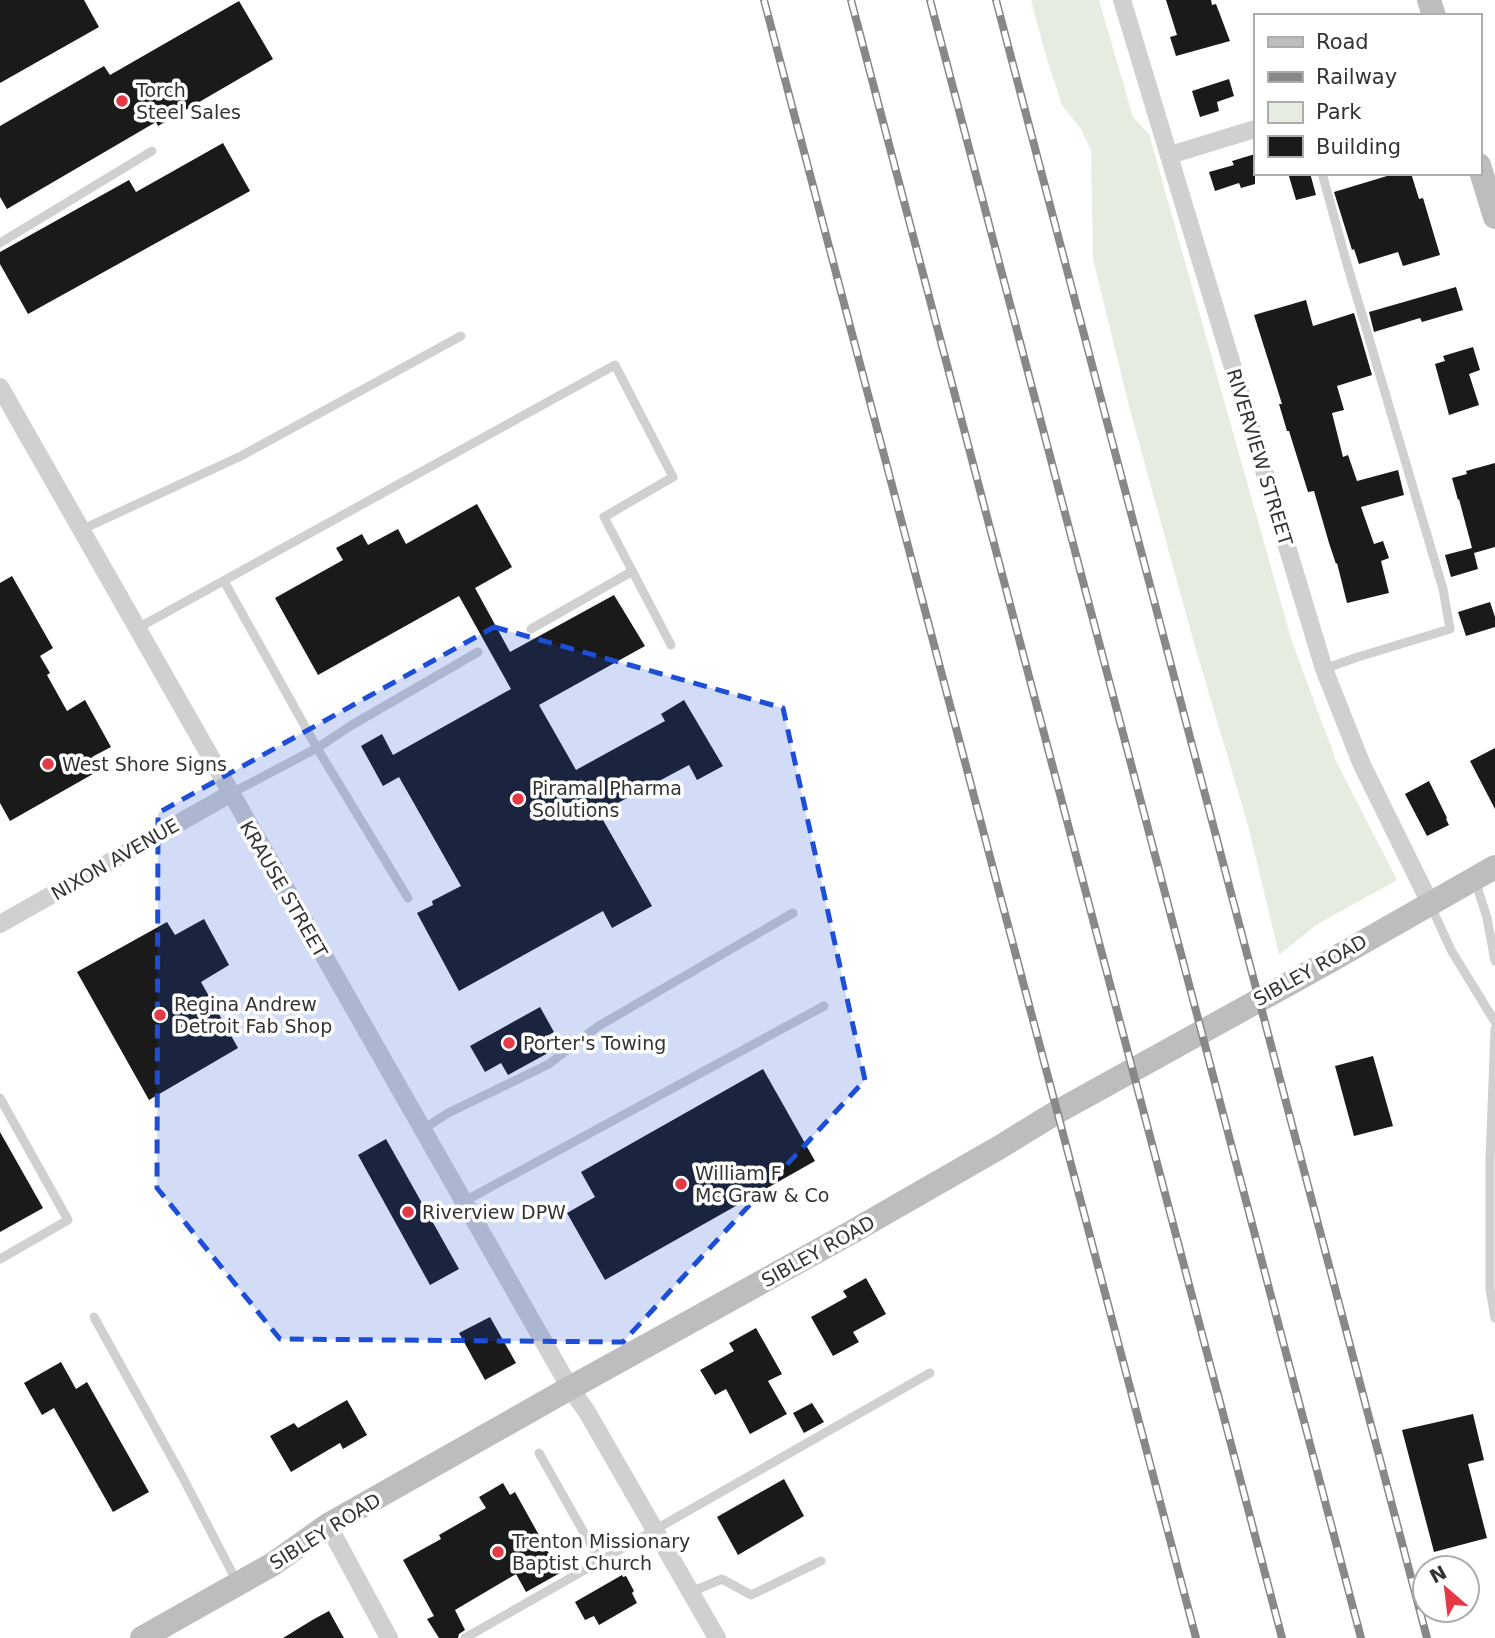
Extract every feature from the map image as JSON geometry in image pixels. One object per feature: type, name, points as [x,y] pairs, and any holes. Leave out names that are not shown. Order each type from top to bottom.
[{"type":"main road","points":[[1481,172],[1495,217]]},
{"type":"main road","name":"SIBLEY ROAD","points":[[142,1638],[273,1564],[328,1525],[840,1239],[1057,1112],[1485,872]]},
{"type":"street","name":"RIVERVIEW STREET","points":[[1122,0],[1324,669],[1362,765],[1430,903]]},
{"type":"street","points":[[1170,155],[1254,129]]},
{"type":"street","name":"KRAUSE STREET","points":[[0,387],[463,1202],[717,1638]]},
{"type":"street","name":"NIXON AVENUE","points":[[0,924],[230,794]]},
{"type":"street","points":[[328,1525],[389,1638]]},
{"type":"lane","points":[[0,243],[152,151]]},
{"type":"lane","points":[[1323,175],[1443,589],[1450,629],[1324,669]]},
{"type":"lane","points":[[81,530],[241,456],[461,336]]},
{"type":"lane","points":[[136,629],[615,365],[673,477],[604,517],[671,645]]},
{"type":"lane","points":[[531,629],[631,572]]},
{"type":"lane","points":[[223,581],[317,748],[408,898]]},
{"type":"lane","points":[[230,794],[317,748],[478,652]]},
{"type":"lane","points":[[1485,872],[1487,918],[1495,961]]},
{"type":"lane","points":[[1430,903],[1451,950],[1495,1021]]},
{"type":"lane","points":[[422,1130],[448,1113],[549,1064],[597,1027],[793,913]]},
{"type":"lane","points":[[463,1202],[824,1006]]},
{"type":"lane","points":[[1495,1029],[1490,1160],[1490,1289],[1495,1318]]},
{"type":"lane","points":[[0,1098],[68,1220],[0,1259]]},
{"type":"lane","points":[[94,1317],[238,1584]]},
{"type":"lane","points":[[465,1638],[930,1373]]},
{"type":"lane","points":[[539,1453],[600,1561]]},
{"type":"lane","points":[[691,1592],[722,1579],[751,1595],[821,1561]]},
{"type":"highlighted area","points":[[494,627],[783,708],[865,1080],[623,1342],[280,1339],[157,1188],[158,813]]},
{"type":"green space","points":[[1031,0],[1099,0],[1133,117],[1149,134],[1292,642],[1337,763],[1397,880],[1316,925],[1279,955],[1249,829],[1130,410],[1093,259],[1091,151],[1081,129],[1062,105]]},
{"type":"building","points":[[0,0],[84,0],[99,27],[0,83]]},
{"type":"building","points":[[1166,0],[1211,0],[1212,5],[1216,4],[1230,41],[1176,56],[1170,37],[1177,35]]},
{"type":"building","name":"Torch Steel Sales","points":[[239,1],[273,59],[158,126],[156,122],[7,209],[0,197],[0,126],[104,66],[110,75]]},
{"type":"building","points":[[1229,79],[1234,96],[1217,102],[1219,111],[1200,117],[1192,91]]},
{"type":"building","points":[[223,143],[250,191],[28,314],[0,264],[0,252],[129,180],[136,192]]},
{"type":"building","points":[[1254,154],[1255,184],[1241,188],[1239,183],[1215,191],[1209,172],[1234,165],[1232,161]]},
{"type":"building","points":[[1289,175],[1311,175],[1316,195],[1296,200]]},
{"type":"building","points":[[1390,175],[1412,175],[1419,199],[1423,198],[1440,255],[1403,266],[1398,252],[1359,264],[1334,192]]},
{"type":"building","points":[[1456,287],[1463,310],[1422,322],[1420,318],[1374,332],[1369,312]]},
{"type":"building","points":[[1306,300],[1313,326],[1354,313],[1372,375],[1337,386],[1344,410],[1332,413],[1343,457],[1348,455],[1357,481],[1398,470],[1404,495],[1361,507],[1374,544],[1383,541],[1389,558],[1381,561],[1389,593],[1347,603],[1314,491],[1308,492],[1287,431],[1279,404],[1282,404],[1254,315]]},
{"type":"building","points":[[1473,347],[1480,370],[1469,374],[1479,405],[1449,415],[1435,364],[1445,361],[1443,356]]},
{"type":"building","points":[[1495,463],[1495,547],[1474,553],[1478,569],[1451,577],[1445,555],[1472,548],[1452,478]]},
{"type":"building","name":"Piramal Pharma Solutions","points":[[477,504],[512,567],[475,588],[510,652],[614,595],[645,646],[539,705],[576,770],[665,721],[661,714],[684,700],[723,766],[697,780],[689,765],[599,813],[652,906],[612,928],[603,911],[459,991],[417,913],[433,905],[432,901],[461,886],[399,777],[383,786],[361,746],[382,734],[393,755],[511,689],[459,596],[318,675],[275,598],[343,560],[336,548],[362,534],[368,545],[398,529],[406,544]]},
{"type":"building","points":[[12,576],[53,648],[40,656],[67,711],[85,700],[111,747],[92,757],[100,770],[10,821],[0,803],[0,583]]},
{"type":"building","points":[[1490,602],[1495,627],[1466,636],[1458,612]]},
{"type":"building","points":[[1495,748],[1495,809],[1470,761]]},
{"type":"building","points":[[1429,781],[1449,825],[1427,836],[1405,794]]},
{"type":"building","name":"Regina Andrew Detroit Fab Shop","points":[[204,919],[229,965],[201,982],[238,1048],[149,1100],[77,972],[167,922],[175,935]]},
{"type":"building","name":"Porter's Towing","points":[[540,1007],[554,1032],[540,1040],[548,1053],[508,1075],[501,1063],[485,1072],[470,1046]]},
{"type":"building","points":[[1373,1056],[1393,1126],[1354,1136],[1335,1066]]},
{"type":"building","name":"William F Mc Graw & Co","points":[[763,1069],[815,1161],[605,1280],[567,1213],[595,1197],[581,1172]]},
{"type":"building","points":[[0,1132],[43,1208],[0,1232]]},
{"type":"building","name":"Riverview DPW","points":[[386,1139],[459,1269],[430,1285],[358,1155]]},
{"type":"building","points":[[866,1278],[886,1314],[853,1332],[859,1342],[833,1356],[811,1317],[847,1297],[843,1291]]},
{"type":"building","points":[[490,1317],[516,1363],[485,1380],[459,1333]]},
{"type":"building","points":[[756,1328],[782,1374],[768,1381],[787,1414],[750,1434],[726,1389],[715,1395],[700,1370],[734,1351],[729,1343]]},
{"type":"building","points":[[61,1362],[76,1389],[87,1382],[149,1492],[113,1512],[54,1408],[42,1415],[24,1383]]},
{"type":"building","points":[[347,1400],[367,1435],[343,1449],[340,1443],[291,1472],[270,1436],[294,1423],[298,1428]]},
{"type":"building","points":[[812,1403],[824,1422],[804,1433],[793,1413]]},
{"type":"building","points":[[1473,1414],[1484,1460],[1468,1464],[1487,1538],[1434,1552],[1402,1430]]},
{"type":"building","points":[[784,1479],[804,1516],[738,1555],[717,1517]]},
{"type":"building","name":"Trenton Missionary Baptist Church","points":[[503,1483],[510,1495],[515,1492],[560,1573],[526,1592],[516,1574],[455,1610],[465,1630],[458,1638],[439,1638],[427,1619],[434,1616],[403,1560],[441,1539],[439,1535],[486,1508],[479,1497]]},
{"type":"building","points":[[622,1575],[626,1576],[637,1603],[599,1625],[594,1616],[585,1620],[575,1602]]},
{"type":"building","points":[[329,1611],[344,1638],[283,1638],[314,1619]]},
{"type":"railway","points":[[764,0],[1196,1638]]},
{"type":"railway","points":[[851,0],[1282,1638]]},
{"type":"railway","points":[[930,0],[1361,1638]]},
{"type":"railway","points":[[996,0],[1427,1638]]},
{"type":"place","name":"Torch Steel Sales","points":[[122,101]]},
{"type":"place","name":"West Shore Signs","points":[[48,764]]},
{"type":"place","name":"Piramal Pharma Solutions","points":[[518,799]]},
{"type":"place","name":"Regina Andrew Detroit Fab Shop","points":[[160,1015]]},
{"type":"place","name":"Porter's Towing","points":[[509,1043]]},
{"type":"place","name":"William F Mc Graw & Co","points":[[681,1184]]},
{"type":"place","name":"Riverview DPW","points":[[408,1212]]},
{"type":"place","name":"Trenton Missionary Baptist Church","points":[[498,1552]]}]
